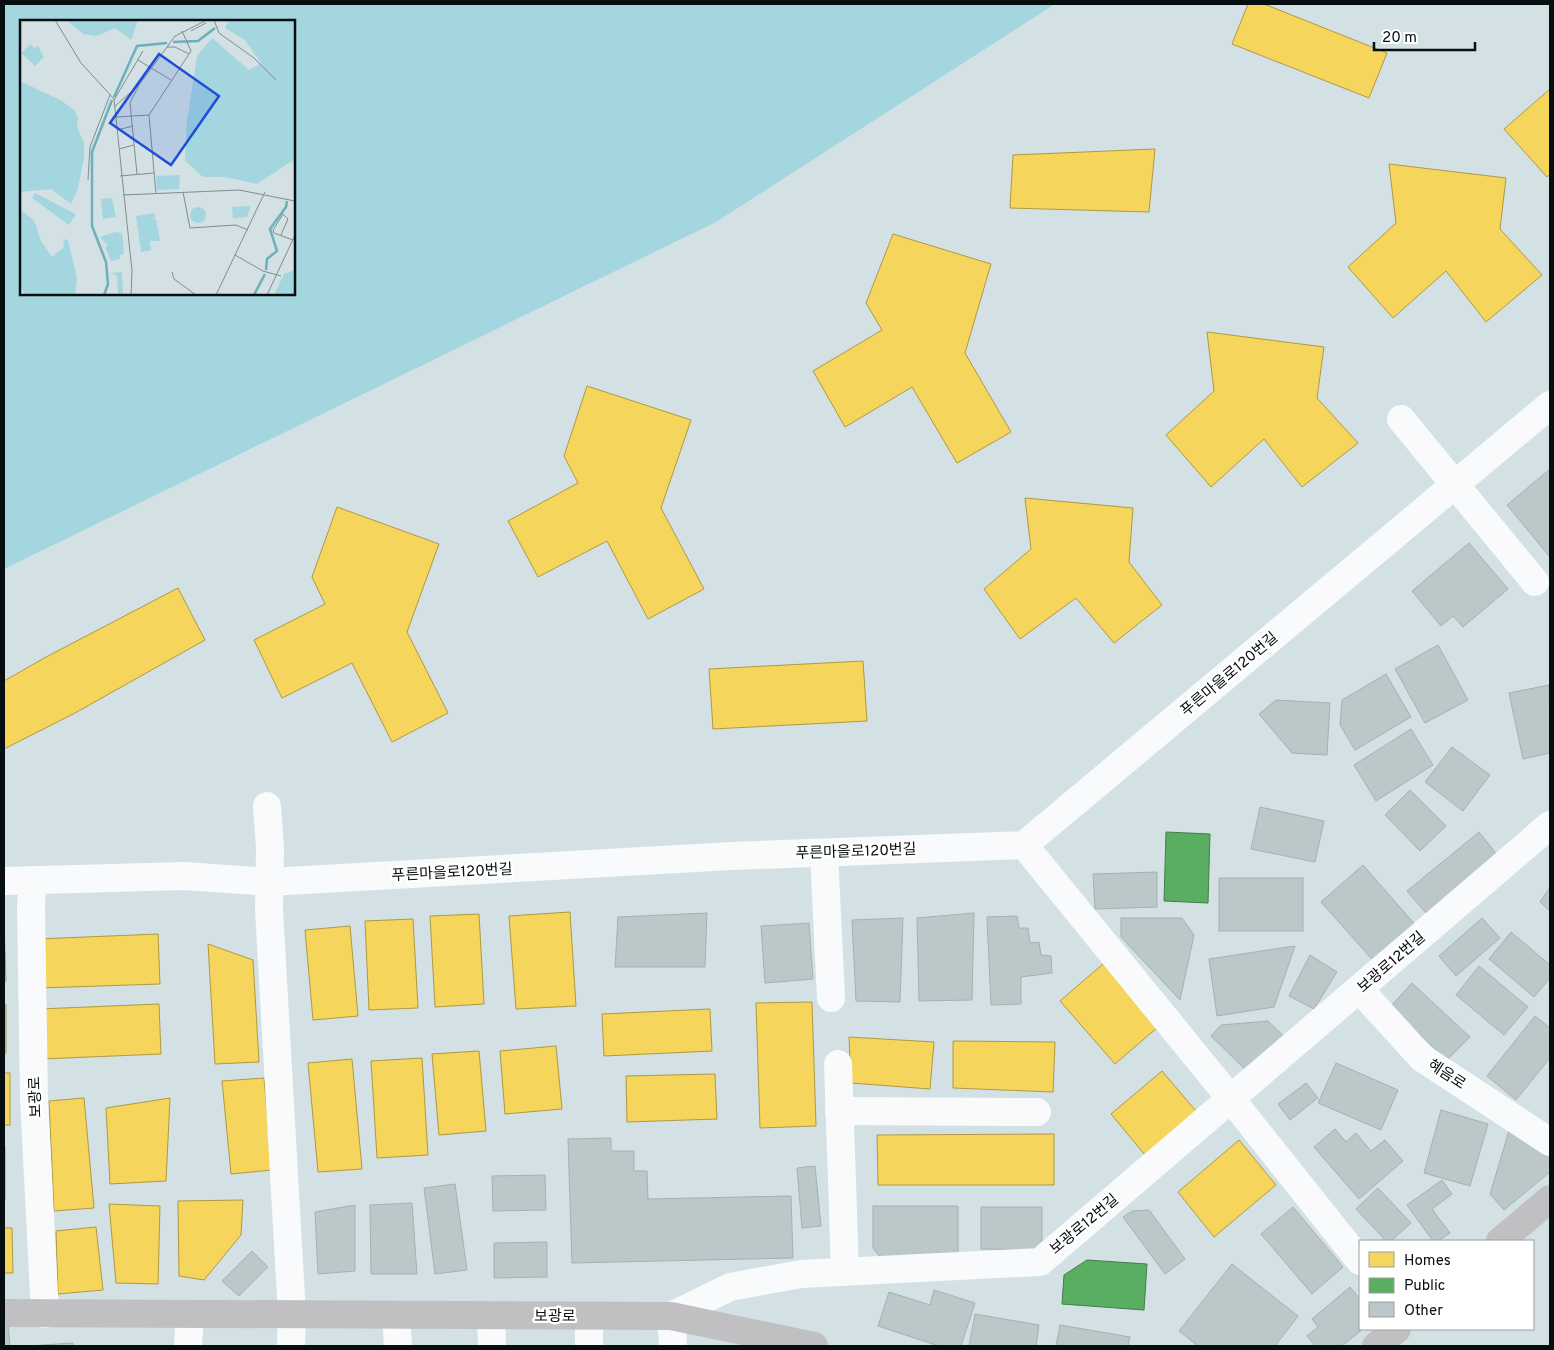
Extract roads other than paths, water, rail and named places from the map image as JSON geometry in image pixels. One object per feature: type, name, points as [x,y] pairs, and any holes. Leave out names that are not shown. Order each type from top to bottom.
[{"type":"main road","points":[[1501,1240],[1550,1199]]},
{"type":"main road","name":"보광로","points":[[4,1314],[670,1316],[814,1346]]},
{"type":"main road","points":[[1376,1346],[1396,1330]]},
{"type":"street","name":"푸른마을로120번길","points":[[4,881],[184,876],[270,882],[722,856],[1024,845],[1550,405]]},
{"type":"street","points":[[1402,419],[1535,582]]},
{"type":"street","points":[[267,806],[270,847],[269,910],[292,1315],[291,1346]]},
{"type":"street","name":"보광로12번길","points":[[670,1316],[730,1287],[801,1274],[1040,1262],[1550,825]]},
{"type":"street","points":[[1024,845],[1232,1099],[1359,1260]]},
{"type":"street","points":[[824,852],[831,998]]},
{"type":"street","name":"보광로","points":[[33,880],[31,905],[34,1099],[45,1314]]},
{"type":"street","name":"혜음로","points":[[1359,989],[1422,1058],[1550,1142]]},
{"type":"street","points":[[838,1064],[845,1272]]},
{"type":"street","points":[[839,1111],[1037,1112]]},
{"type":"street","points":[[188,1346],[190,1314]]},
{"type":"street","points":[[396,1315],[398,1346]]},
{"type":"street","points":[[491,1315],[492,1346]]},
{"type":"street","points":[[589,1346],[590,1316]]},
{"type":"street","points":[[670,1316],[673,1346]]}]
